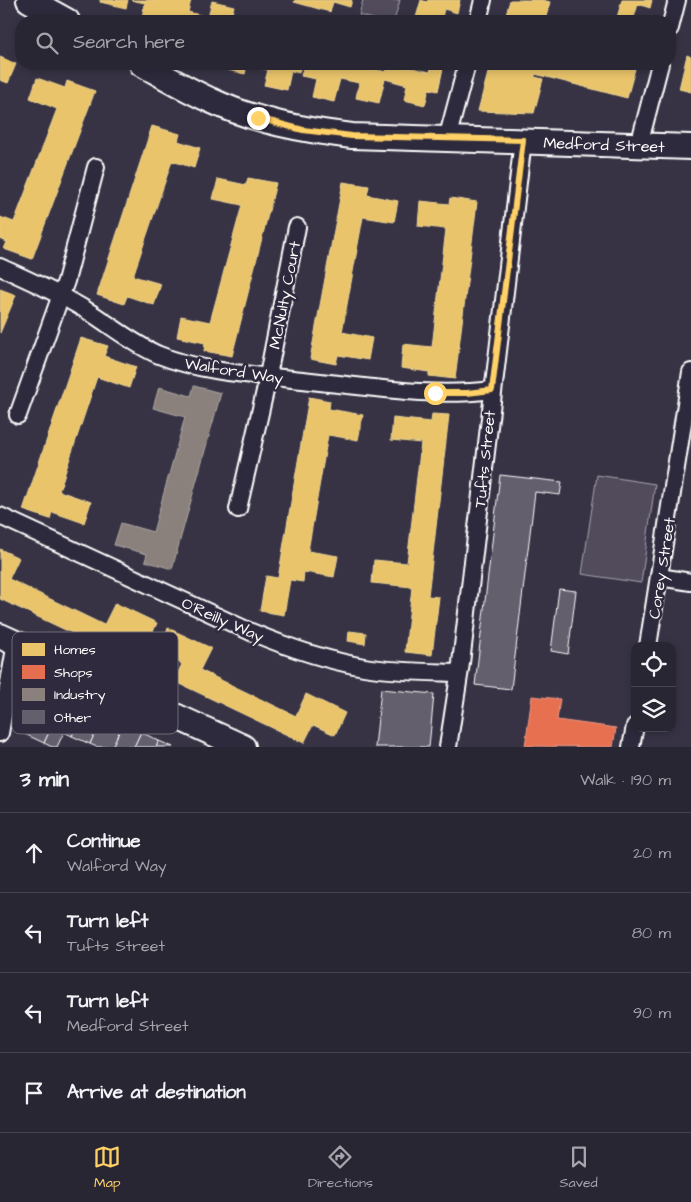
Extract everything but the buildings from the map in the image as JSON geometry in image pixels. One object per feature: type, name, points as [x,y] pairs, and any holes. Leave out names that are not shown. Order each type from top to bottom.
[{"type":"main road","points":[[40,3],[58,15]]},
{"type":"main road","name":"Medford Street","points":[[153,70],[211,101],[258,118],[303,130],[352,136],[523,140],[691,147]]},
{"type":"main road","points":[[178,717],[243,747]]},
{"type":"street","points":[[479,15],[483,0]]},
{"type":"street","points":[[673,15],[677,0]]},
{"type":"street","points":[[447,139],[465,70]]},
{"type":"street","points":[[639,145],[658,70]]},
{"type":"street","name":"Tufts Street","points":[[448,747],[459,673],[523,140]]},
{"type":"street","points":[[18,415],[60,296],[96,167]]},
{"type":"street","name":"McNulty Court","points":[[238,509],[268,376],[297,227]]},
{"type":"street","name":"Walford Way","points":[[0,267],[60,296],[159,354],[198,367],[435,393],[467,393],[492,390]]},
{"type":"street","name":"Corey Street","points":[[649,642],[690,391],[691,372]]},
{"type":"street","name":"O'Reilly Way","points":[[0,516],[287,647],[327,659],[365,667],[459,673]]},
{"type":"street","points":[[659,577],[691,582]]},
{"type":"street","points":[[0,733],[8,640]]},
{"type":"street","points":[[631,747],[634,732]]},
{"type":"shaded area","points":[[363,0],[400,0],[396,15],[359,15]]},
{"type":"shaded area","points":[[597,475],[655,484],[641,583],[582,574]]},
{"type":"route","points":[[258,118],[303,130],[352,136],[523,140],[492,390],[467,393],[435,393]]}]
